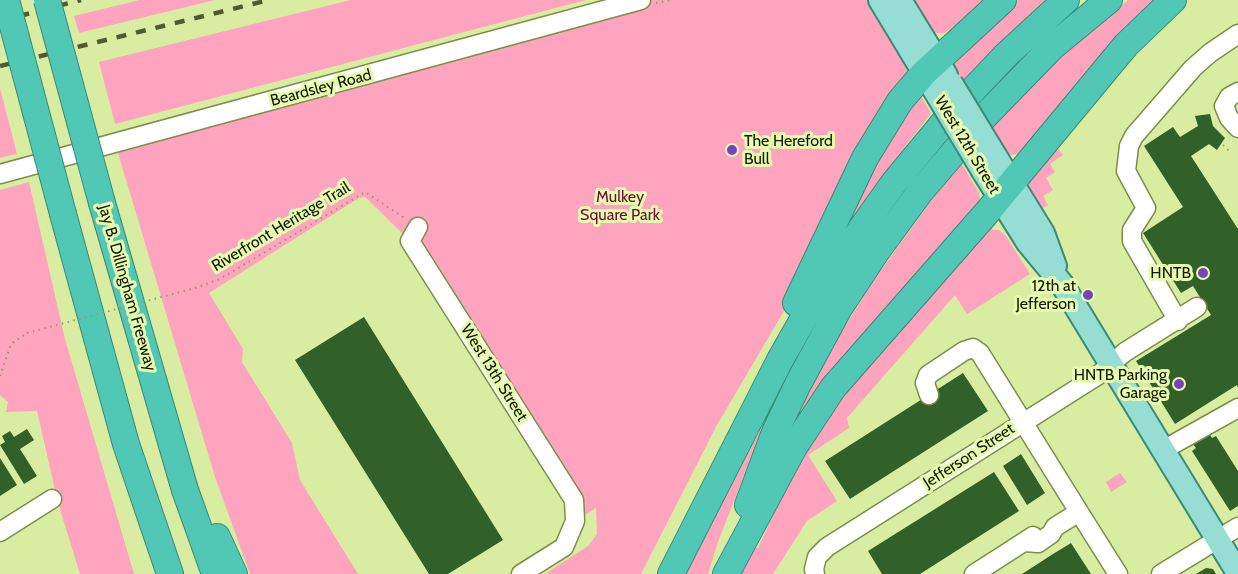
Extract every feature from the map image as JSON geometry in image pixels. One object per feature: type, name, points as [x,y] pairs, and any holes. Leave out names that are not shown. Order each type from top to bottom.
[{"type":"highway","points":[[2,0],[16,35]]},
{"type":"highway","points":[[6,0],[126,444],[170,573]]},
{"type":"highway","name":"Jay B. Dillingham Freeway","points":[[47,0],[102,202],[185,490],[215,574]]},
{"type":"highway","points":[[709,500],[768,363],[865,158],[888,119],[930,66],[1003,0]]},
{"type":"highway","points":[[671,574],[800,324],[861,229],[893,184],[955,109],[1006,55],[1066,0]]},
{"type":"highway","points":[[726,574],[775,432],[810,360],[857,280],[920,192],[985,116],[1044,56],[1109,0]]},
{"type":"highway","points":[[726,574],[794,447],[832,388],[1005,190],[1126,45],[1173,0]]},
{"type":"highway","points":[[185,490],[214,531],[234,574]]},
{"type":"main road","name":"West 12th Street","points":[[880,0],[912,36],[1005,190],[1043,233],[1062,284],[1238,573]]},
{"type":"main road","name":"West 12th Street","points":[[900,0],[912,36]]},
{"type":"street","name":"Beardsley Road","points":[[0,174],[641,0]]},
{"type":"street","points":[[1178,321],[1132,241],[1131,230],[1146,208],[1126,171],[1129,146],[1134,136],[1192,68],[1237,36]]},
{"type":"street","points":[[1238,92],[1229,97],[1224,106],[1226,113],[1238,128]]},
{"type":"street","name":"West 13th Street","points":[[418,227],[410,241],[574,500],[575,521],[564,546],[521,574]]},
{"type":"street","name":"Jefferson Street","points":[[815,574],[817,557],[827,548],[1197,307]]},
{"type":"street","points":[[929,395],[925,383],[928,375],[964,351],[973,348],[980,353],[1118,574]]},
{"type":"street","points":[[1163,450],[1233,411]]},
{"type":"street","points":[[0,532],[52,499]]},
{"type":"street","points":[[974,574],[1047,527],[1055,527],[1079,512]]},
{"type":"street","points":[[1161,574],[1238,527]]},
{"type":"path","points":[[1223,145],[1230,152]]},
{"type":"path","name":"Riverfront Heritage Trail","points":[[0,376],[11,344],[27,333],[195,288],[220,279],[365,192],[418,227]]},
{"type":"green space","points":[[140,0],[215,0],[79,33],[74,16]]},
{"type":"green space","points":[[351,0],[586,0],[115,124],[99,62]]},
{"type":"green space","name":"Mulkey Square Park","points":[[633,0],[880,0],[924,73],[717,425],[641,574],[545,574],[588,546],[597,534],[596,508],[575,521],[574,499],[410,241],[365,197],[359,198],[209,293],[243,349],[242,362],[292,443],[300,480],[358,574],[250,574],[215,477],[115,143]]},
{"type":"green space","points":[[911,0],[990,0],[944,33],[934,33]]},
{"type":"green space","points":[[1017,0],[1046,0],[1000,42],[964,82],[951,65],[997,15]]},
{"type":"green space","points":[[1128,0],[1161,0],[1023,153],[1008,156],[989,129],[1044,72]]},
{"type":"green space","points":[[0,88],[17,154],[0,158]]},
{"type":"green space","points":[[920,95],[931,113],[882,177],[815,280],[882,147]]},
{"type":"green space","points":[[1056,146],[1063,155],[1050,164],[1055,172],[1046,178],[1053,190],[1043,196],[1048,205],[1038,211],[1026,186]]},
{"type":"green space","points":[[960,161],[979,193],[981,203],[796,424],[812,383],[873,281]]},
{"type":"green space","points":[[29,182],[65,339],[134,574],[80,574],[58,503],[37,411],[6,412],[8,402],[0,395],[0,190]]},
{"type":"green space","points":[[990,225],[993,230],[999,230],[1006,236],[1030,274],[967,314],[955,295],[847,418],[849,428],[808,455],[837,501],[807,521],[773,574],[739,574],[750,548],[758,548],[791,476],[845,388]]},
{"type":"green space","points":[[765,421],[718,542],[708,574],[686,574]]},
{"type":"green space","points":[[1120,473],[1127,482],[1111,492],[1106,482]]},
{"type":"building","name":"HNTB","points":[[1210,114],[1213,126],[1225,138],[1217,150],[1209,144],[1191,156],[1238,229],[1238,388],[1237,385],[1175,424],[1136,361],[1211,315],[1193,286],[1181,293],[1143,233],[1183,207],[1144,146],[1173,127],[1180,137],[1198,126],[1195,116]]},
{"type":"building","points":[[364,317],[503,540],[448,574],[429,574],[295,360]]},
{"type":"building","points":[[963,373],[988,411],[850,499],[825,461]]},
{"type":"building","points":[[27,429],[34,440],[20,449],[37,476],[24,484],[0,445],[5,442],[2,436],[10,431],[14,437]]},
{"type":"building","points":[[1209,433],[1212,438],[1216,436],[1238,471],[1238,506],[1230,511],[1192,451],[1196,448],[1192,443]]},
{"type":"building","points":[[1021,454],[1045,493],[1027,505],[1003,466]]},
{"type":"building","points":[[0,458],[17,485],[0,496]]},
{"type":"building","points":[[994,472],[1019,511],[920,574],[882,574],[868,551]]},
{"type":"building","points":[[1071,543],[1091,574],[1022,574],[1053,554]]},
{"type":"building","points":[[1206,568],[1213,569],[1216,574],[1196,574]]},
{"type":"railway","points":[[0,21],[81,0]]},
{"type":"railway","points":[[0,66],[269,0]]},
{"type":"place","name":"The Hereford Bull","points":[[732,150]]},
{"type":"place","name":"HNTB","points":[[1203,273]]},
{"type":"place","name":"12th at Jefferson","points":[[1088,295]]},
{"type":"place","name":"HNTB Parking Garage","points":[[1179,384]]}]
